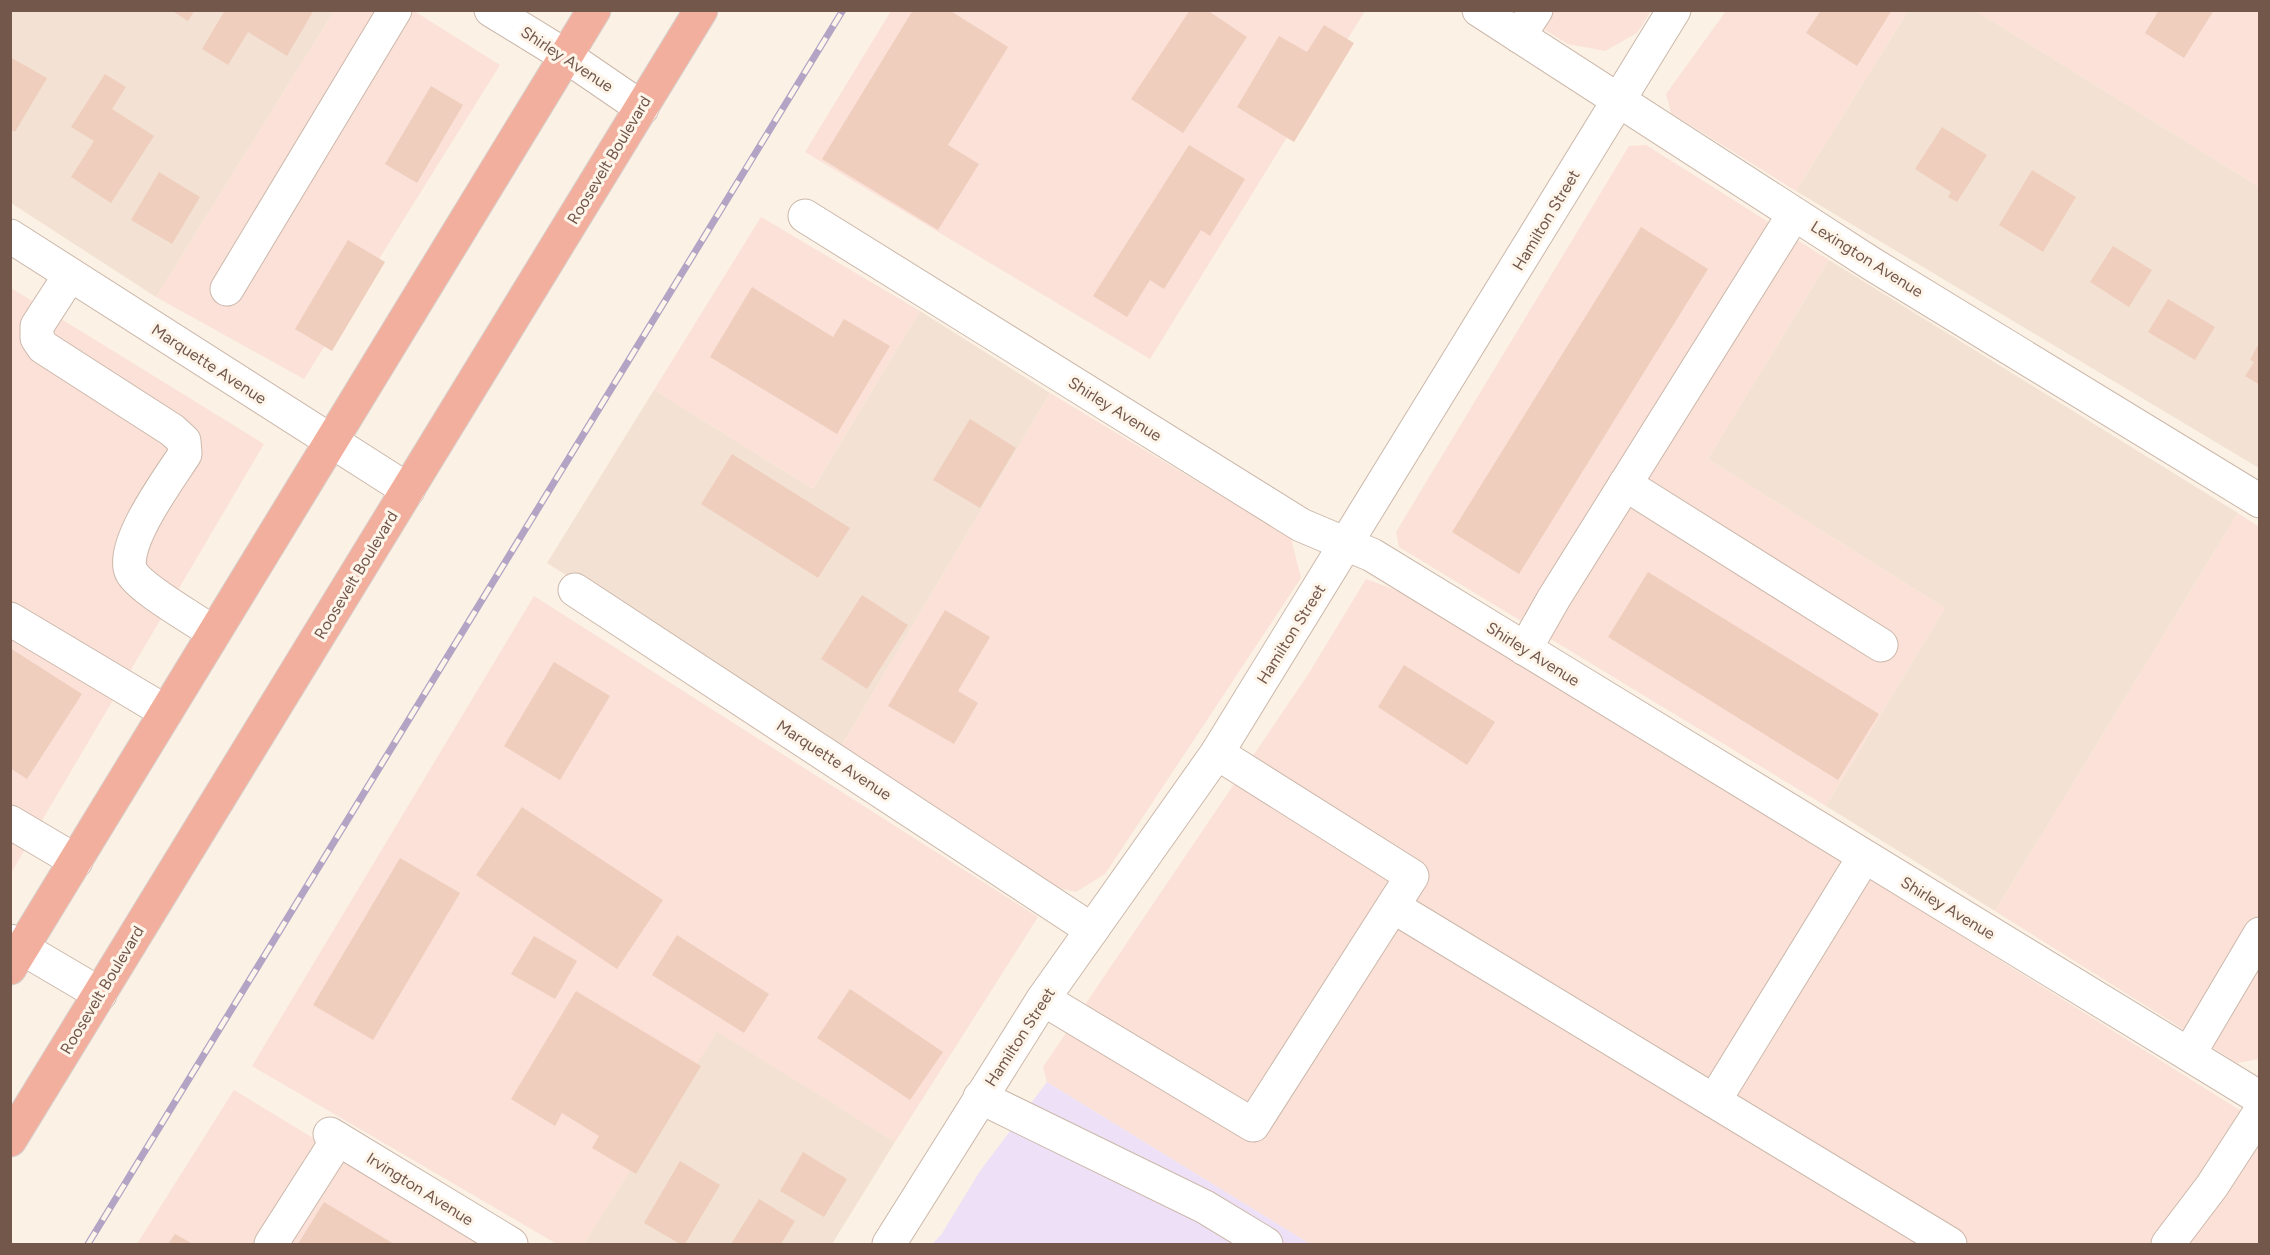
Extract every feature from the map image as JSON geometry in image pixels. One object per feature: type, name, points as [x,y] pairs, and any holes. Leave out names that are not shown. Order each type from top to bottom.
[{"type":"highway","points":[[15,952],[76,861],[594,10]]},
{"type":"highway","name":"Roosevelt Boulevard","points":[[10,1140],[701,10]]},
{"type":"street","points":[[227,289],[394,10]]},
{"type":"street","name":"Shirley Avenue","points":[[491,10],[566,56],[642,108]]},
{"type":"street","name":"Lexington Avenue","points":[[1479,10],[1528,23],[1619,100],[1872,264],[2259,501]]},
{"type":"street","name":"Hamilton Street","points":[[889,1245],[1043,999],[1217,753],[1674,10]]},
{"type":"street","points":[[1525,649],[1794,214]]},
{"type":"street","name":"Shirley Avenue","points":[[805,216],[1301,525],[1372,555],[2259,1098]]},
{"type":"street","name":"Marquette Avenue","points":[[10,236],[408,490]]},
{"type":"street","points":[[70,274],[37,326],[37,338],[43,347],[172,429],[184,441],[185,454],[134,537],[129,558],[130,572],[142,584],[214,633]]},
{"type":"street","points":[[1625,484],[1881,645]]},
{"type":"street","name":"Marquette Avenue","points":[[575,590],[1092,930]]},
{"type":"street","points":[[10,619],[166,712]]},
{"type":"street","points":[[1043,999],[1253,1125],[1412,876],[1217,753]]},
{"type":"street","points":[[10,822],[76,861]]},
{"type":"street","points":[[1713,1101],[1864,857]]},
{"type":"street","points":[[1394,907],[1950,1245]]},
{"type":"street","points":[[2188,1054],[2259,934]]},
{"type":"street","points":[[15,952],[100,994]]},
{"type":"street","points":[[980,1097],[1205,1207],[1266,1245]]},
{"type":"street","points":[[2168,1245],[2212,1186],[2259,1112]]},
{"type":"street","name":"Irvington Avenue","points":[[271,1245],[334,1136],[511,1245]]},
{"type":"shaded area","points":[[10,11],[334,11],[156,297],[11,203]]},
{"type":"shaded area","points":[[334,11],[414,11],[500,65],[304,379],[156,297]]},
{"type":"shaded area","points":[[891,11],[1365,11],[1150,359],[805,152]]},
{"type":"shaded area","points":[[1513,11],[1651,11],[1637,33],[1605,51],[1568,44]]},
{"type":"shaded area","points":[[1726,11],[1908,11],[1796,191],[1671,113],[1666,94]]},
{"type":"shaded area","points":[[1908,11],[1976,11],[2259,187],[2259,468],[1796,191]]},
{"type":"shaded area","points":[[1976,11],[2259,11],[2259,187]]},
{"type":"shaded area","points":[[1646,145],[1829,260],[1708,459],[1945,608],[1826,806],[1399,547],[1396,532],[1629,146]]},
{"type":"shaded area","points":[[761,217],[920,311],[813,489],[654,390]]},
{"type":"shaded area","points":[[1829,260],[2238,513],[1995,911],[1826,806],[1945,608],[1708,459]]},
{"type":"shaded area","points":[[11,288],[264,444],[11,873]]},
{"type":"shaded area","points":[[920,311],[1050,393],[839,750],[547,563],[654,390],[813,489]]},
{"type":"shaded area","points":[[1050,393],[1291,538],[1301,578],[1105,874],[1076,892],[1050,886],[839,750]]},
{"type":"shaded area","points":[[2238,513],[2259,527],[2259,1059],[2237,1063],[1995,911]]},
{"type":"shaded area","points":[[1366,579],[1425,601],[2259,1122],[2259,1244],[1310,1244],[1047,1082],[1043,1067],[1309,673]]},
{"type":"shaded area","points":[[534,596],[1038,917],[895,1142],[717,1032],[584,1244],[557,1244],[252,1066]]},
{"type":"shaded area","points":[[717,1031],[895,1142],[832,1244],[584,1244]]},
{"type":"shaded area","points":[[1047,1082],[1310,1244],[932,1244],[941,1235],[980,1171]]},
{"type":"shaded area","points":[[234,1090],[488,1244],[137,1244]]},
{"type":"building","points":[[171,10],[195,10],[188,21]]},
{"type":"building","points":[[225,10],[314,10],[287,56],[248,32],[228,65],[202,49]]},
{"type":"building","points":[[913,10],[949,10],[1008,47],[948,145],[979,164],[938,230],[822,159]]},
{"type":"building","points":[[1190,10],[1207,10],[1247,37],[1183,133],[1131,99]]},
{"type":"building","points":[[1821,10],[1892,10],[1857,66],[1806,33]]},
{"type":"building","points":[[2159,10],[2214,10],[2184,58],[2145,33]]},
{"type":"building","points":[[1324,25],[1354,43],[1294,142],[1237,107],[1279,36],[1307,52]]},
{"type":"building","points":[[10,57],[47,78],[15,132],[10,129]]},
{"type":"building","points":[[105,74],[126,87],[112,109],[154,136],[111,203],[71,177],[94,141],[71,127]]},
{"type":"building","points":[[431,86],[463,105],[417,183],[385,164]]},
{"type":"building","points":[[1942,127],[1987,155],[1957,202],[1948,197],[1951,192],[1915,169]]},
{"type":"building","points":[[1189,145],[1245,179],[1210,236],[1201,230],[1164,289],[1150,280],[1127,317],[1093,296]]},
{"type":"building","points":[[2032,170],[2076,197],[2043,252],[1999,225]]},
{"type":"building","points":[[159,172],[200,197],[172,244],[131,220]]},
{"type":"building","points":[[1641,227],[1708,269],[1519,574],[1452,532]]},
{"type":"building","points":[[348,240],[385,262],[332,351],[295,329]]},
{"type":"building","points":[[2113,246],[2152,270],[2129,307],[2090,282]]},
{"type":"building","points":[[752,287],[833,337],[844,319],[890,346],[837,434],[710,357]]},
{"type":"building","points":[[2168,299],[2215,327],[2195,360],[2148,332]]},
{"type":"building","points":[[2260,341],[2260,385],[2245,376],[2254,362],[2250,360]]},
{"type":"building","points":[[970,419],[1016,448],[980,508],[933,480]]},
{"type":"building","points":[[732,454],[850,528],[818,578],[701,504]]},
{"type":"building","points":[[1648,572],[1879,714],[1838,780],[1608,637]]},
{"type":"building","points":[[862,595],[908,625],[867,689],[821,659]]},
{"type":"building","points":[[945,610],[990,637],[958,691],[978,703],[954,744],[888,706]]},
{"type":"building","points":[[10,648],[82,694],[27,779],[10,768]]},
{"type":"building","points":[[554,662],[610,696],[560,780],[504,746]]},
{"type":"building","points":[[1404,665],[1495,722],[1467,765],[1378,707]]},
{"type":"building","points":[[522,807],[663,900],[617,969],[476,875]]},
{"type":"building","points":[[400,858],[460,893],[373,1040],[313,1005]]},
{"type":"building","points":[[677,935],[769,994],[744,1033],[652,975]]},
{"type":"building","points":[[534,936],[577,961],[555,999],[511,974]]},
{"type":"building","points":[[850,989],[943,1052],[910,1100],[817,1038]]},
{"type":"building","points":[[576,991],[701,1066],[636,1174],[592,1148],[599,1136],[562,1113],[555,1126],[511,1099]]},
{"type":"building","points":[[803,1152],[847,1179],[824,1217],[780,1191]]},
{"type":"building","points":[[680,1161],[720,1185],[685,1244],[680,1244],[644,1223]]},
{"type":"building","points":[[759,1199],[795,1221],[781,1244],[731,1244]]},
{"type":"building","points":[[324,1202],[394,1244],[298,1244]]},
{"type":"building","points":[[175,1234],[193,1244],[168,1244]]},
{"type":"railway","points":[[88,1244],[843,10]]}]
